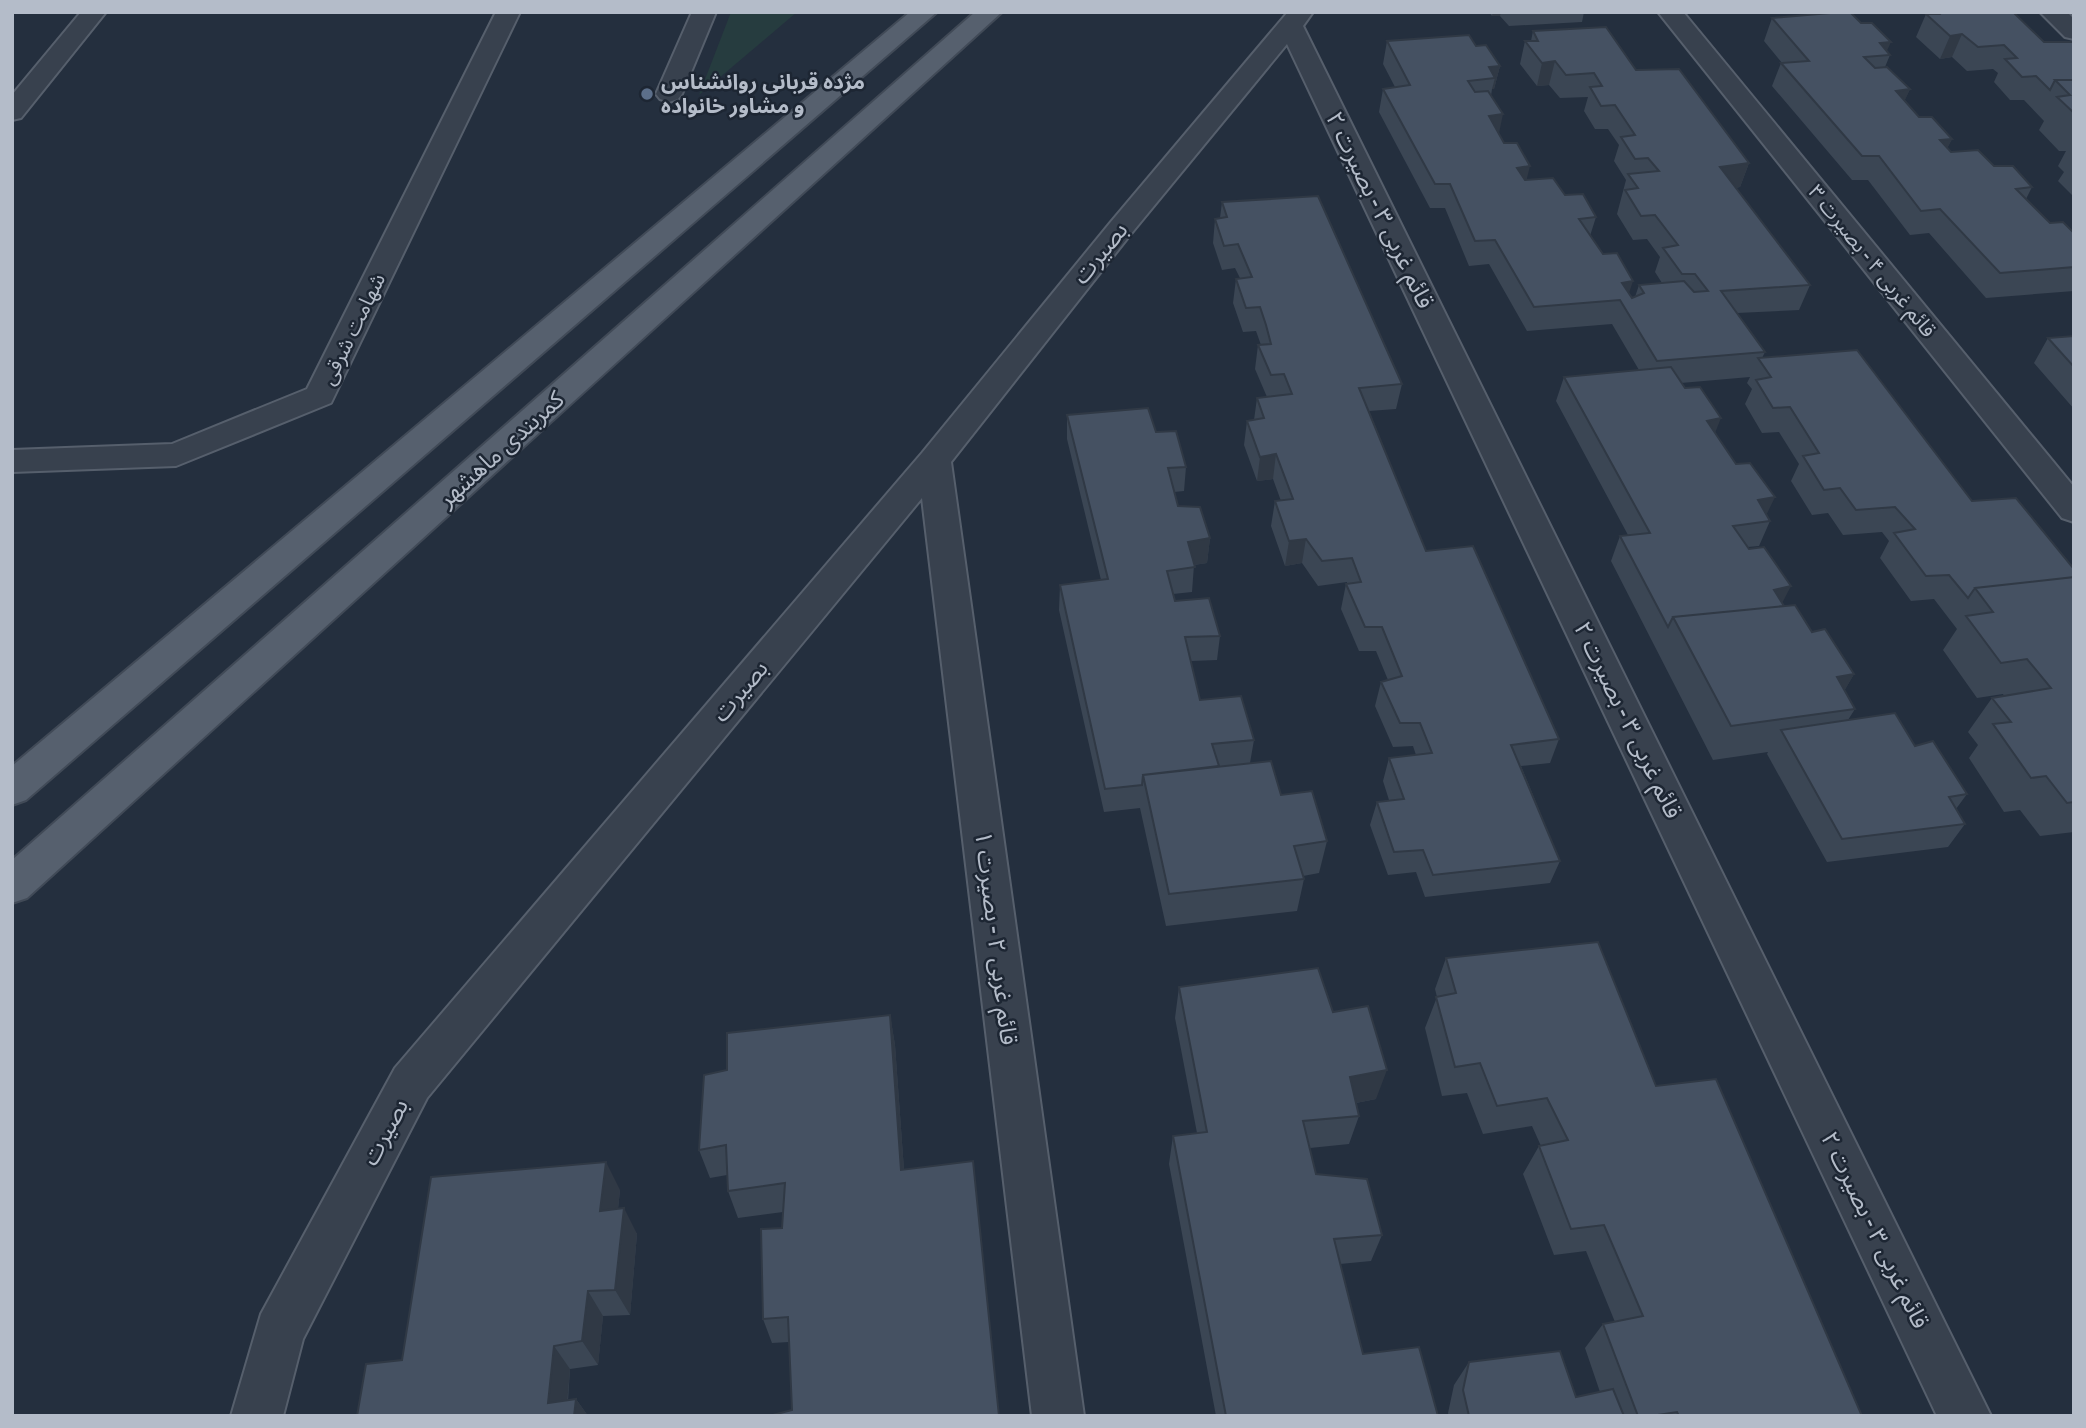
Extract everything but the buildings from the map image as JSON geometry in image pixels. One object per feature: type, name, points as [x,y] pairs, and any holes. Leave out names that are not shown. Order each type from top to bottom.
[{"type":"main road","points":[[12,789],[925,12]]},
{"type":"main road","name":"کمربندی ماهشهر","points":[[12,886],[990,12]]},
{"type":"street","points":[[12,112],[94,12]]},
{"type":"street","name":"شهامت شرقی","points":[[12,461],[176,455],[320,396],[508,12]]},
{"type":"street","points":[[669,94],[704,12]]},
{"type":"street","name":"قائم غربی ۴ - بصیرت ۳","points":[[1670,12],[2074,510]]},
{"type":"street","points":[[2052,12],[2074,32]]},
{"type":"street","name":"بصیرت","points":[[257,1416],[279,1332],[411,1083],[934,461],[1120,229],[1295,19]]},
{"type":"street","name":"قائم غربی ۳ - بصیرت ۲","points":[[1295,19],[1965,1416]]},
{"type":"street","name":"قائم غربی ۲ - بصیرت ۱","points":[[934,461],[1058,1416]]},
{"type":"green space","points":[[731,12],[797,12],[699,95]]},
{"type":"place","name":"مژده قربانی روانشناس و مشاور خانواده","points":[[647,94]]}]
